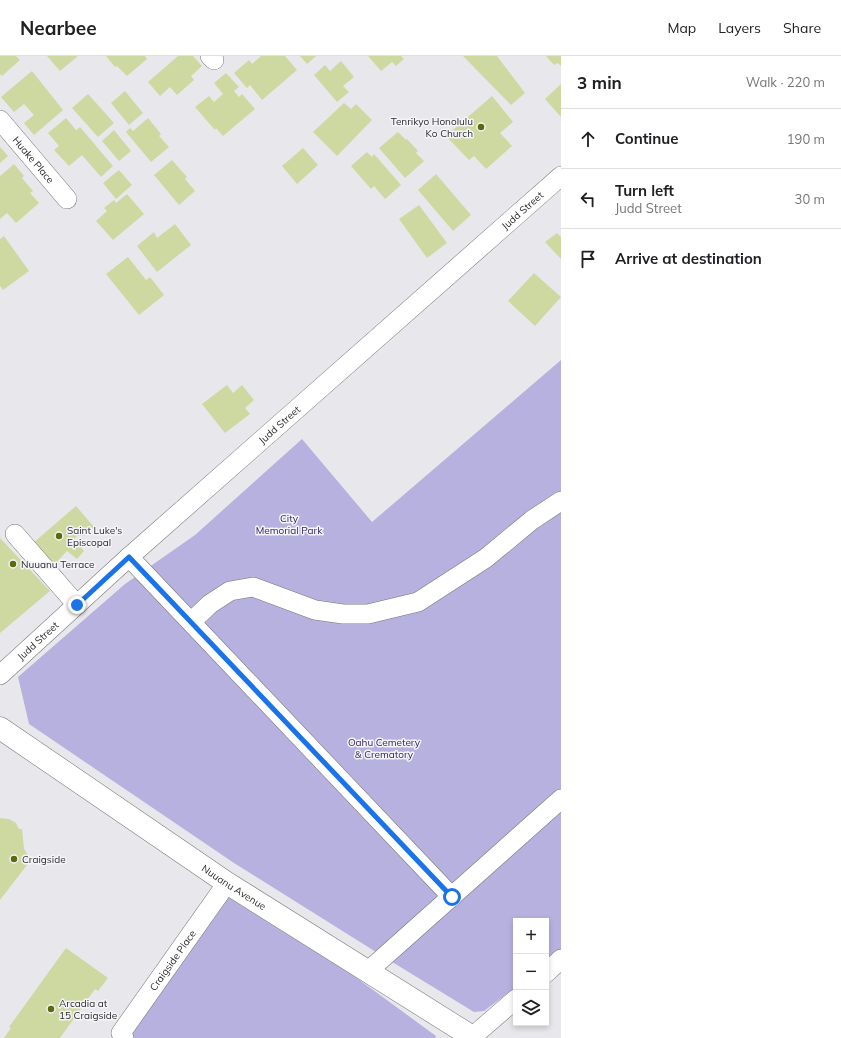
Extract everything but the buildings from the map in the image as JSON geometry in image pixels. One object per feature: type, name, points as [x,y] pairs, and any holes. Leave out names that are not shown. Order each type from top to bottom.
[{"type":"main road","name":"Nuuanu Avenue","points":[[0,728],[227,883],[473,1037]]},
{"type":"street","name":"Huake Place","points":[[0,120],[67,199]]},
{"type":"street","name":"Judd Street","points":[[0,676],[129,557],[561,176]]},
{"type":"street","points":[[191,622],[210,604],[230,591],[253,587],[315,610],[343,614],[368,614],[418,602],[486,558],[532,520],[561,502]]},
{"type":"street","points":[[15,534],[77,605]]},
{"type":"street","points":[[129,557],[452,897]]},
{"type":"street","points":[[367,972],[561,799]]},
{"type":"street","name":"Craigside Place","points":[[124,1038],[121,1033],[227,883]]},
{"type":"street","points":[[549,970],[561,960]]},
{"type":"street","points":[[473,1037],[513,1002]]},
{"type":"green space","name":"Oahu Cemetery & Crematory","points":[[561,360],[561,950],[549,960],[549,918],[513,918],[513,989],[484,1011],[474,1012],[234,863],[29,724],[18,677],[125,584],[195,535],[302,439],[372,522]]},
{"type":"green space","points":[[227,883],[436,1036],[435,1038],[117,1038]]},
{"type":"place","name":"Tenrikyo Honolulu Ko Church","points":[[481,127]]},
{"type":"place","name":"Saint Luke's Episcopal","points":[[59,536]]},
{"type":"place","name":"Nuuanu Terrace","points":[[13,564]]},
{"type":"place","name":"Craigside","points":[[14,859]]},
{"type":"place","name":"Arcadia at 15 Craigside","points":[[51,1009]]},
{"type":"route","points":[[77,605],[129,557],[452,897]]},
{"type":"park label","name":"City Memorial Park","points":[[289,524]]}]
